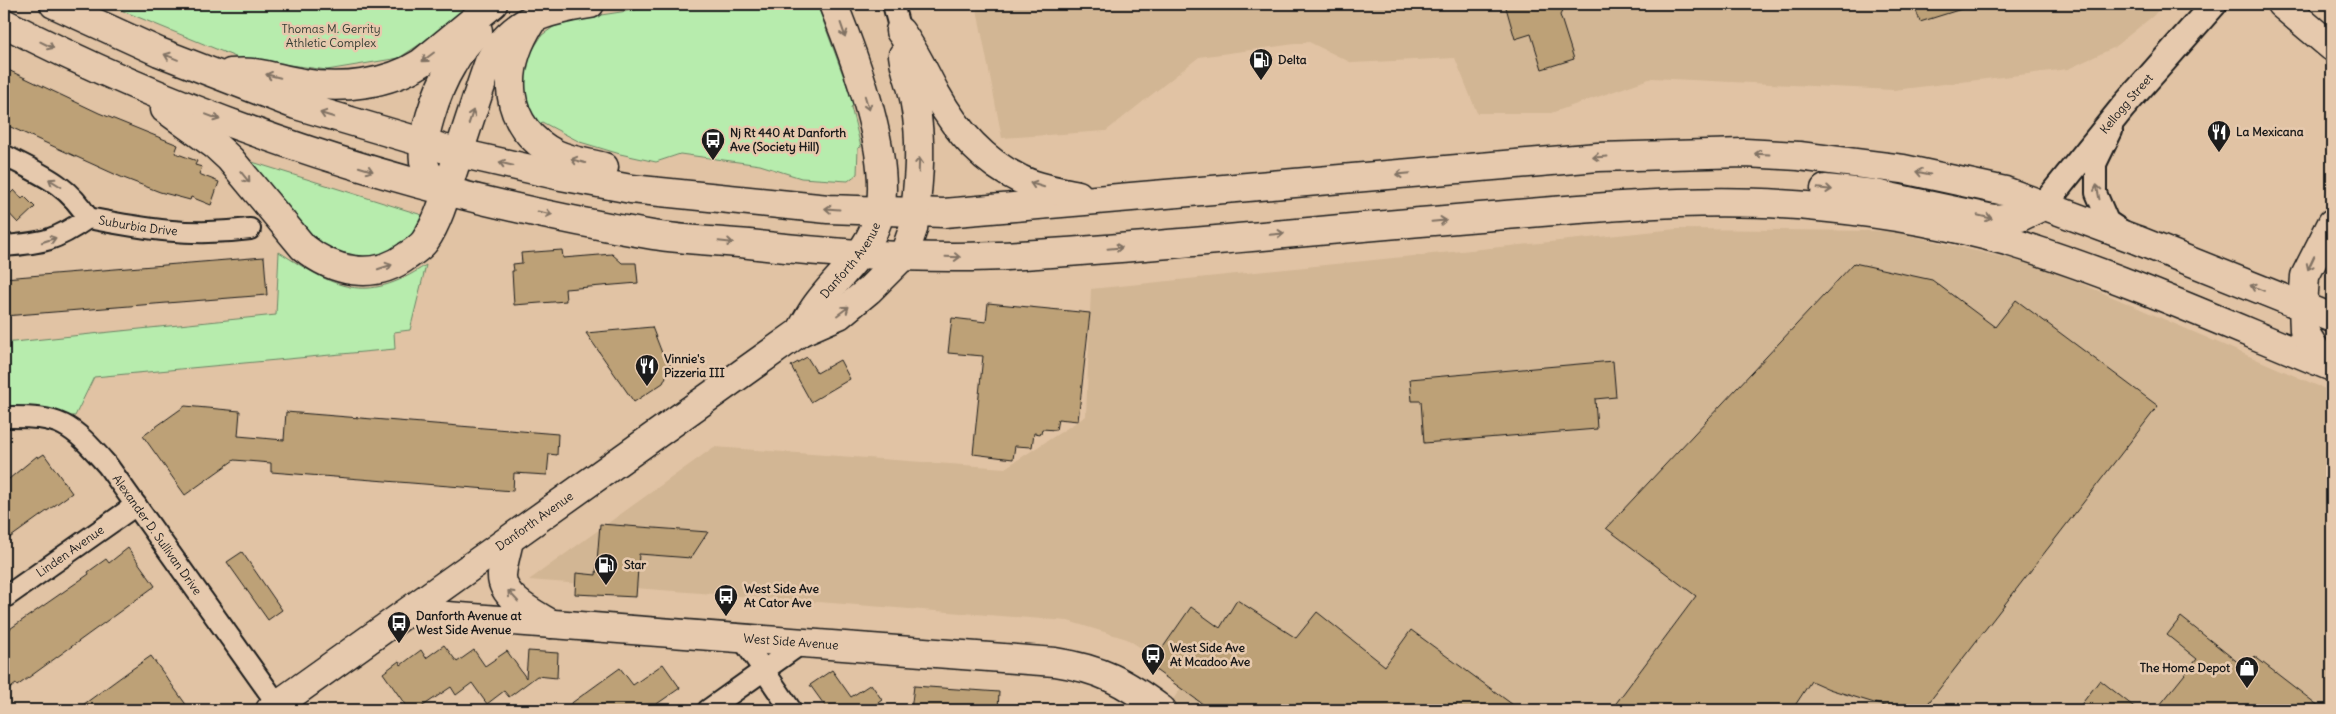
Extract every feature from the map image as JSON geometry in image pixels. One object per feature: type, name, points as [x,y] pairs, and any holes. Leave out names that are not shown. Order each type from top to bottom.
[{"type":"main road","points":[[54,4],[159,52],[296,105],[459,153],[561,176],[631,189],[828,209],[915,214],[994,210],[1598,157],[1745,153],[1799,156],[1903,169],[2005,191],[2137,240],[2332,318]]},
{"type":"main road","points":[[216,75],[250,71],[303,83],[323,85],[385,80],[421,63],[493,4]]},
{"type":"main road","points":[[446,192],[437,184],[425,168],[424,143],[438,95],[451,65],[467,43],[509,4]]},
{"type":"main road","points":[[125,81],[216,146],[230,159],[303,247],[315,257],[337,268],[366,271],[379,270],[402,260],[424,242],[438,216],[483,81],[498,46],[510,33],[533,20],[559,9],[590,4]]},
{"type":"main road","name":"Danforth Avenue","points":[[800,332],[818,303],[862,254],[874,232],[880,212],[882,184],[874,127],[833,4]]},
{"type":"main road","points":[[2281,4],[2332,47]]},
{"type":"main road","points":[[533,20],[517,49],[510,80],[515,112],[528,132],[545,148],[558,155],[643,176],[710,196]]},
{"type":"main road","points":[[4,23],[125,81],[286,143],[446,192],[661,236],[862,254],[972,257],[1030,255],[1539,212],[1690,202],[1808,187],[1875,194],[1993,219],[2020,217],[2042,206]]},
{"type":"main road","points":[[900,31],[916,53],[951,119],[980,154],[1021,180],[1102,200]]},
{"type":"main road","name":"Danforth Avenue","points":[[274,707],[800,332],[839,315],[869,290],[904,255],[913,229],[920,167],[919,129],[915,102],[903,58],[900,31]]},
{"type":"main road","points":[[1690,202],[1759,202],[1829,208],[1898,218],[2000,240],[2098,273],[2332,367]]},
{"type":"main road","points":[[2332,223],[2305,276],[2302,306],[2304,331],[2317,352],[2332,363]]},
{"type":"main road","points":[[509,540],[502,577],[504,586],[522,606],[552,624]]},
{"type":"main road","name":"West Side Avenue","points":[[408,613],[978,655],[1084,666],[1120,682],[1162,710]]},
{"type":"street","points":[[893,4],[900,31]]},
{"type":"street","name":"Kellogg Street","points":[[2042,206],[2123,107],[2214,4]]},
{"type":"street","points":[[2123,107],[2096,164],[2096,193],[2108,220],[2137,240]]},
{"type":"street","points":[[4,155],[58,183],[77,201],[88,218]]},
{"type":"street","name":"Suburbia Drive","points":[[4,246],[37,244],[64,235],[88,218],[146,229],[189,234],[250,229]]},
{"type":"street","name":"Alexander D. Sullivan Drive","points":[[4,417],[56,420],[80,434],[108,466],[136,505],[274,707]]},
{"type":"street","name":"Linden Avenue","points":[[4,598],[136,505]]},
{"type":"street","points":[[741,637],[791,710]]},
{"type":"street","points":[[708,710],[802,643]]},
{"type":"shaded area","points":[[976,4],[2164,4],[2153,16],[2113,48],[2068,69],[1894,90],[1652,78],[1551,113],[1477,113],[1455,58],[1352,63],[1309,42],[1199,57],[1106,131],[1002,138]]},
{"type":"shaded area","points":[[1676,229],[1890,231],[2041,266],[2332,392],[2332,710],[1177,710],[1169,705],[1188,678],[1127,639],[1068,621],[529,580],[714,447],[1005,468],[1086,416],[1091,289]]},
{"type":"green space","name":"Thomas M. Gerrity Athletic Complex","points":[[106,4],[474,4],[446,27],[399,58],[327,70],[238,58]]},
{"type":"green space","points":[[673,4],[817,4],[854,105],[851,107],[861,147],[858,148],[857,174],[848,181],[801,178],[760,165],[680,154],[656,162],[580,142],[542,122],[536,127],[521,93],[525,62],[542,35],[562,21]]},
{"type":"green space","points":[[249,161],[422,215],[412,234],[398,247],[382,256],[354,258],[313,245]]},
{"type":"green space","points":[[279,252],[317,275],[350,287],[367,288],[385,285],[404,278],[426,265],[410,330],[394,332],[395,349],[94,377],[75,416],[4,413],[4,343],[276,315]]},
{"type":"building","points":[[1505,4],[1566,4],[1560,15],[1574,59],[1542,69],[1531,34],[1515,39]]},
{"type":"building","points":[[1914,4],[1967,4],[1968,7],[1920,22]]},
{"type":"building","points":[[4,68],[99,113],[178,145],[175,153],[197,161],[195,165],[202,167],[199,174],[219,182],[211,205],[191,197],[190,200],[160,192],[121,177],[4,124]]},
{"type":"building","points":[[14,190],[22,199],[24,196],[35,207],[18,223],[4,208],[4,200]]},
{"type":"building","points":[[562,250],[563,258],[612,254],[622,263],[636,263],[638,283],[565,289],[566,301],[514,305],[512,271],[514,271],[513,264],[522,263],[521,253]]},
{"type":"building","points":[[264,257],[267,295],[4,316],[4,278]]},
{"type":"building","points":[[1854,263],[1932,280],[1995,327],[2016,300],[2158,406],[1923,710],[1897,710],[1829,689],[1811,681],[1792,710],[1611,710],[1696,596],[1606,528]]},
{"type":"building","points":[[988,303],[1090,313],[1078,421],[1058,419],[1056,430],[1042,429],[1041,434],[1034,433],[1032,447],[1015,446],[1013,459],[973,454],[983,356],[948,353],[952,318],[986,322]]},
{"type":"building","points":[[652,327],[662,353],[671,366],[663,383],[634,402],[586,333]]},
{"type":"building","points":[[807,357],[817,373],[840,360],[850,379],[811,402],[791,366]]},
{"type":"building","points":[[1613,361],[1616,397],[1595,399],[1597,429],[1424,443],[1421,401],[1412,401],[1410,379]]},
{"type":"building","points":[[185,406],[240,411],[238,436],[284,440],[286,412],[558,434],[557,455],[549,454],[547,475],[514,473],[513,491],[271,472],[271,463],[234,460],[185,495],[143,436]]},
{"type":"building","points":[[44,454],[72,493],[4,542],[4,483],[37,456],[38,458]]},
{"type":"building","points":[[600,524],[708,532],[691,558],[639,554],[636,597],[575,594],[576,573],[596,575]]},
{"type":"building","points":[[128,548],[155,586],[17,686],[16,684],[4,693],[4,633],[89,574],[88,572],[106,559],[109,563]]},
{"type":"building","points":[[242,552],[282,610],[268,620],[227,562]]},
{"type":"building","points":[[1237,600],[1296,638],[1317,612],[1385,666],[1411,630],[1520,710],[1211,710],[1150,666],[1191,607],[1220,628]]},
{"type":"building","name":"The Home Depot","points":[[2181,617],[2245,668],[2254,656],[2324,710],[2156,710],[2197,659],[2167,635]]},
{"type":"building","points":[[444,645],[457,662],[474,650],[485,666],[507,651],[526,678],[528,651],[558,653],[557,678],[537,676],[509,697],[504,691],[487,704],[472,683],[456,695],[451,687],[417,710],[409,710],[383,673],[399,661],[401,665],[421,650],[426,658]]},
{"type":"building","points":[[151,656],[190,710],[76,710],[128,672]]},
{"type":"building","points":[[663,664],[680,688],[648,710],[562,710],[620,668],[633,685]]},
{"type":"building","points":[[832,670],[851,697],[871,684],[882,700],[868,710],[828,710],[810,685]]},
{"type":"building","points":[[2100,680],[2138,710],[2077,710]]},
{"type":"building","points":[[914,686],[999,692],[998,710],[911,710]]},
{"type":"place","name":"Delta","points":[[1261,81]]},
{"type":"place","name":"La Mexicana","points":[[2219,153]]},
{"type":"place","name":"Nj Rt 440 At Danforth Ave (Society Hill)","points":[[713,161]]},
{"type":"place","name":"Vinnie's Pizzeria III","points":[[647,387]]},
{"type":"place","name":"Star","points":[[606,586]]},
{"type":"place","name":"West Side Ave At Cator Ave","points":[[726,617]]},
{"type":"place","name":"Danforth Avenue at West Side Avenue","points":[[399,644]]},
{"type":"place","name":"West Side Ave At Mcadoo Ave","points":[[1153,676]]},
{"type":"place","name":"The Home Depot","points":[[2247,689]]}]
